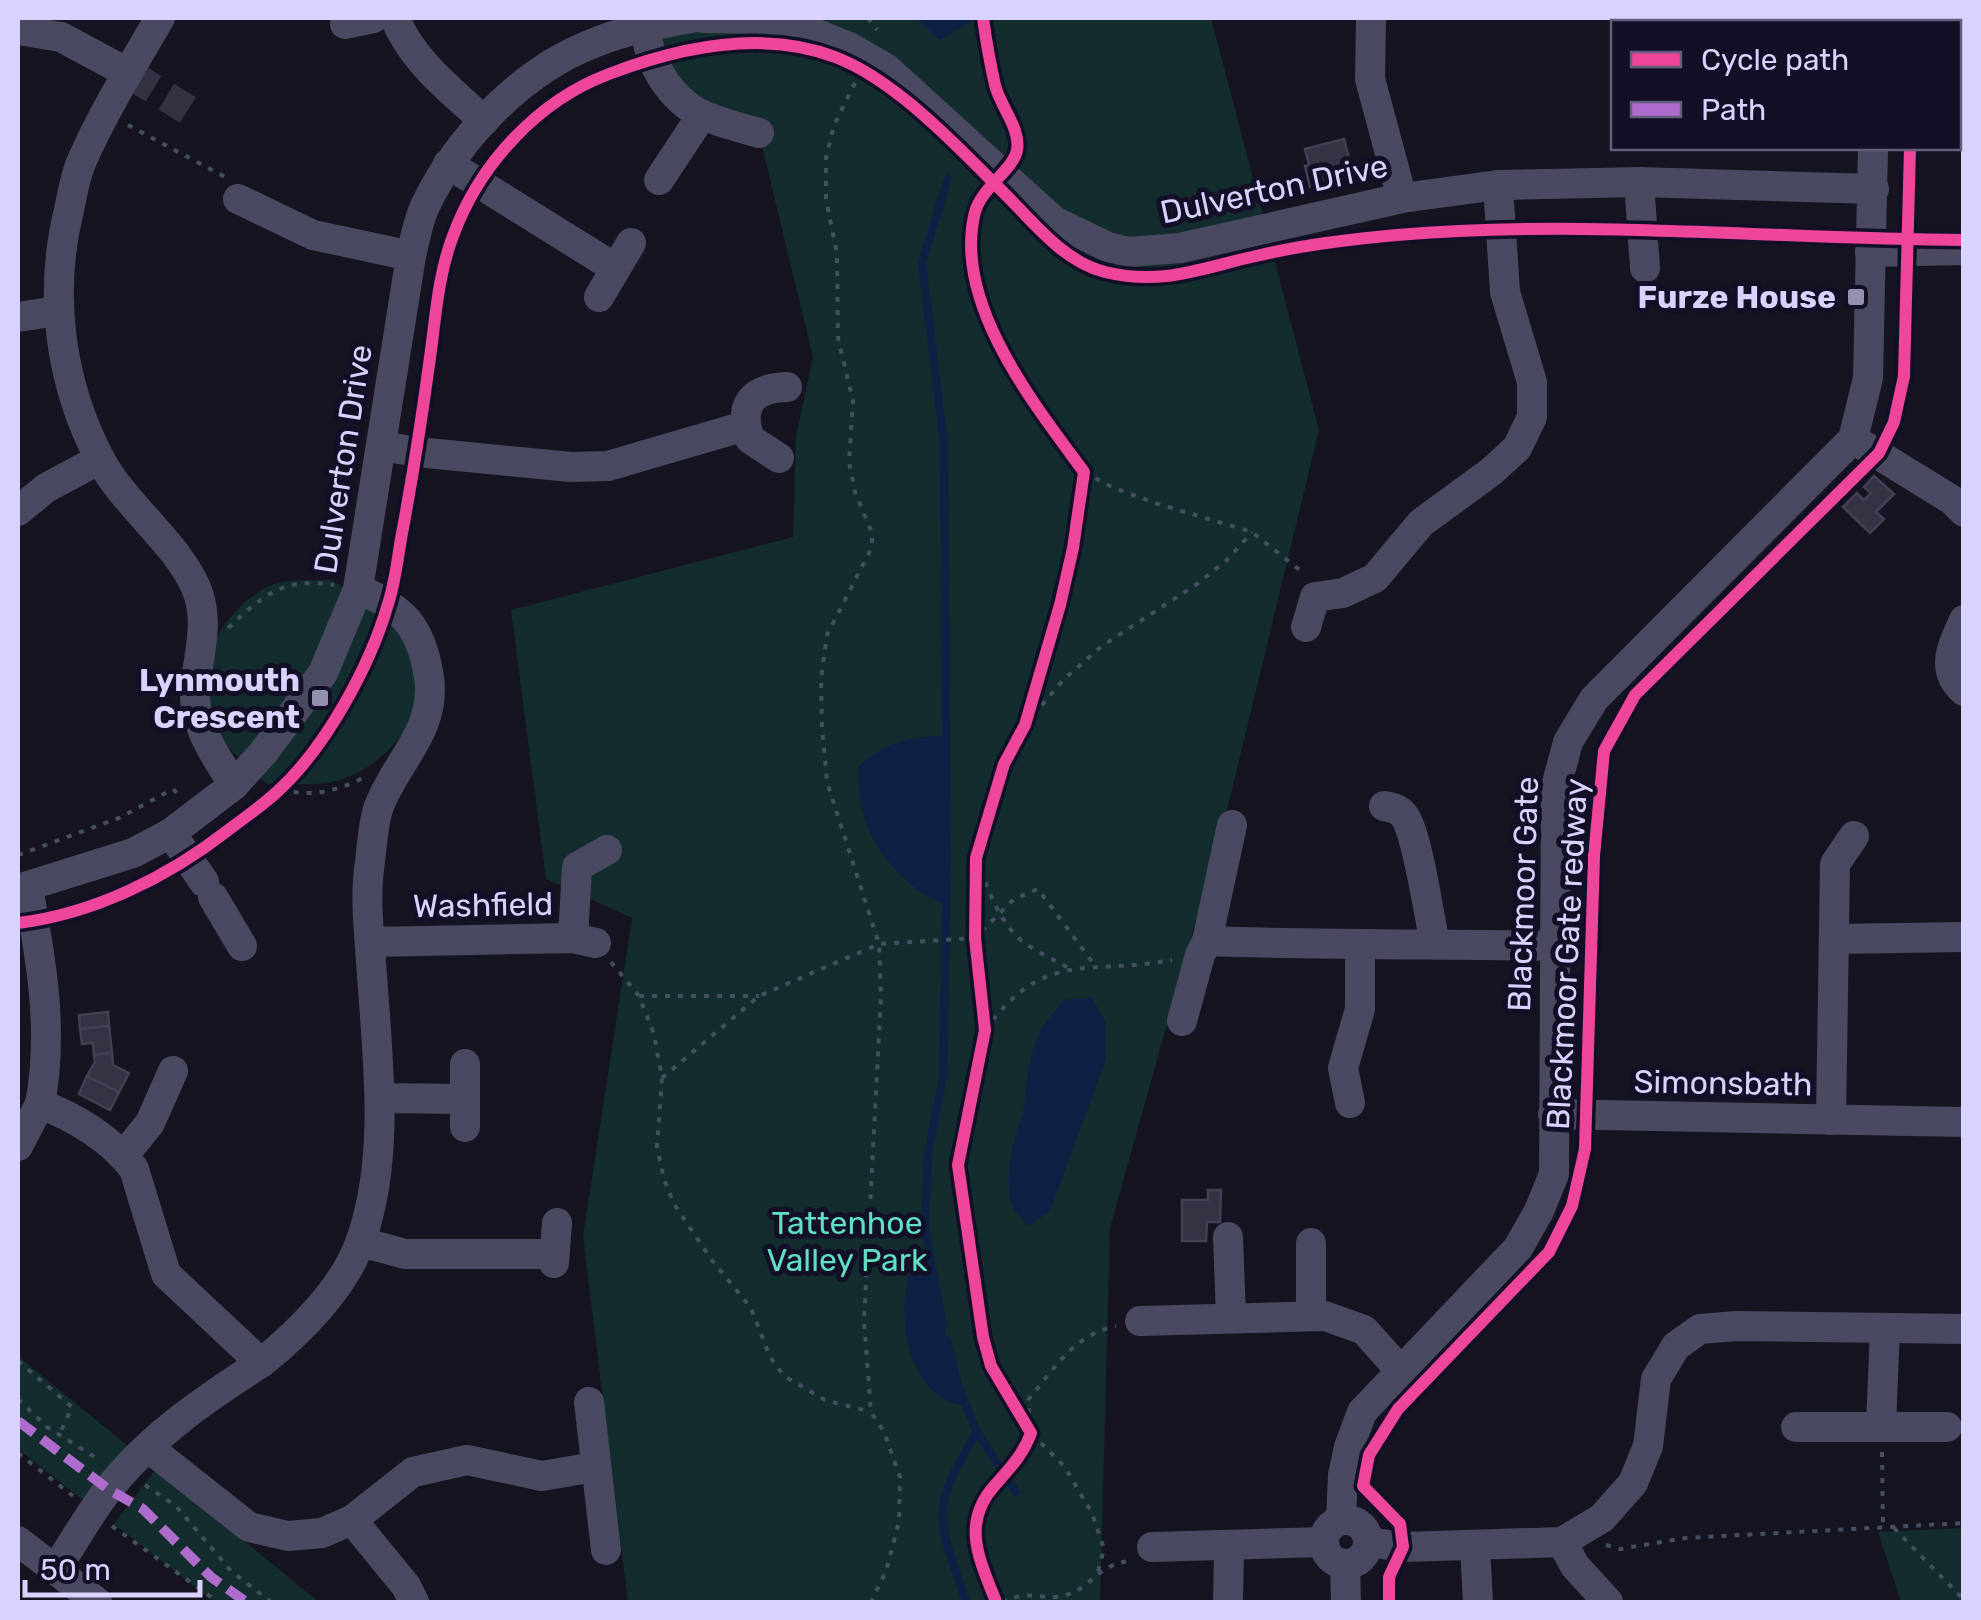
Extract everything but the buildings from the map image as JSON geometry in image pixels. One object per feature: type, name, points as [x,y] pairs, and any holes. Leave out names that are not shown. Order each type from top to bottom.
[{"type":"street","points":[[160,18],[79,168],[60,247],[57,311],[71,389],[100,459],[123,496],[182,563],[198,596],[203,634],[195,698],[209,747],[234,784]]},
{"type":"street","points":[[395,18],[402,36],[426,68],[484,121]]},
{"type":"street","name":"Dulverton Drive","points":[[23,888],[133,853],[171,833],[234,784],[264,753],[322,673],[358,589],[411,256],[424,208],[448,164],[484,121],[537,74],[591,44],[646,22],[690,18]]},
{"type":"street","name":"Dulverton Drive","points":[[704,18],[760,19],[802,28],[864,68],[887,69],[1054,221],[1108,247],[1128,252],[1180,248],[1402,198],[1498,185],[1639,182],[1874,190]]},
{"type":"street","points":[[1371,18],[1370,79],[1402,198]]},
{"type":"street","points":[[646,22],[652,59],[683,102],[702,115],[759,133]]},
{"type":"street","points":[[18,30],[61,37],[128,73]]},
{"type":"street","points":[[659,180],[702,115]]},
{"type":"street","name":"Blackmoor Gate","points":[[1346,1602],[1337,1542],[1343,1475],[1362,1412],[1518,1248],[1554,1174],[1556,787],[1568,742],[1594,699],[1853,439],[1868,378],[1873,150]]},
{"type":"street","points":[[448,164],[623,255],[599,297]]},
{"type":"street","points":[[1639,182],[1646,269]]},
{"type":"street","points":[[1306,628],[1309,584],[1344,593],[1375,578],[1421,523],[1517,448],[1532,417],[1532,382],[1505,292],[1498,185]]},
{"type":"street","points":[[238,198],[260,226],[411,256]]},
{"type":"street","points":[[1870,252],[1964,250]]},
{"type":"street","points":[[18,317],[57,311]]},
{"type":"street","points":[[779,458],[750,439],[745,411],[752,398],[770,388],[788,387]]},
{"type":"street","points":[[382,446],[571,467],[608,466],[745,426]]},
{"type":"street","points":[[1853,439],[1952,500],[1964,512]]},
{"type":"street","points":[[18,511],[46,488],[100,459]]},
{"type":"street","points":[[56,1569],[122,1474],[193,1406],[262,1363],[295,1336],[332,1291],[361,1242],[375,1176],[380,1098],[368,868],[378,808],[425,728],[430,681],[420,640],[403,613],[389,602],[358,589]]},
{"type":"street","points":[[1964,620],[1948,656],[1953,682],[1964,690]]},
{"type":"street","points":[[1384,806],[1404,814],[1435,944]]},
{"type":"street","points":[[1182,1021],[1232,824]]},
{"type":"street","points":[[171,833],[242,946]]},
{"type":"street","name":"Simonsbath","points":[[1831,1120],[1834,864],[1854,836]]},
{"type":"street","points":[[585,940],[577,867],[608,850]]},
{"type":"street","points":[[18,1146],[40,1104],[46,1072],[44,980],[23,888]]},
{"type":"street","points":[[1834,940],[1964,936]]},
{"type":"street","name":"Washfield","points":[[370,942],[585,940]]},
{"type":"street","points":[[1203,948],[1554,946]]},
{"type":"street","points":[[1350,1103],[1343,1068],[1360,1009],[1360,947]]},
{"type":"street","points":[[380,1098],[465,1113],[465,1064]]},
{"type":"street","points":[[124,1156],[171,1108],[173,1071]]},
{"type":"street","points":[[40,1104],[61,1112],[124,1156],[134,1169],[166,1274],[262,1363]]},
{"type":"street","name":"Simonsbath","points":[[1553,1114],[1964,1122]]},
{"type":"street","points":[[361,1242],[406,1254],[554,1258],[557,1223]]},
{"type":"street","points":[[1228,1237],[1231,1317]]},
{"type":"street","points":[[1311,1243],[1311,1316]]},
{"type":"street","points":[[1140,1321],[1325,1316],[1364,1330],[1400,1370]]},
{"type":"street","points":[[1152,1547],[1337,1542],[1364,1556],[1368,1542],[1404,1547],[1565,1547],[1602,1518],[1633,1483],[1648,1446],[1656,1379],[1676,1346],[1700,1330],[1736,1326],[1964,1329]]},
{"type":"street","points":[[1881,1426],[1885,1329]]},
{"type":"street","points":[[589,1402],[606,1550]]},
{"type":"street","points":[[1796,1427],[1947,1427]]},
{"type":"street","points":[[149,1448],[249,1527],[288,1536],[322,1533],[352,1520],[413,1472],[468,1460],[542,1476],[594,1467]]},
{"type":"street","points":[[352,1520],[402,1596]]},
{"type":"street","points":[[18,1541],[97,1602]]},
{"type":"street","points":[[1228,1602],[1229,1545]]},
{"type":"street","points":[[1475,1547],[1478,1602]]},
{"type":"street","points":[[1565,1547],[1608,1602]]},
{"type":"path","points":[[868,18],[878,33],[834,125],[826,158],[826,199],[838,254],[838,338],[853,401],[849,462],[855,492],[872,533],[872,547],[827,634],[821,679],[827,782],[879,944],[880,996],[864,1321],[871,1412],[884,1432],[900,1476],[898,1522],[886,1571],[871,1602]]},
{"type":"path","points":[[124,122],[226,178],[238,198]]},
{"type":"path","points":[[1072,456],[1083,478],[1252,532],[1309,584]]},
{"type":"path","points":[[1021,732],[1064,679],[1102,646],[1197,584],[1227,560],[1252,532]]},
{"type":"path","points":[[228,628],[268,592],[312,582],[358,589]]},
{"type":"path","points":[[1021,732],[1035,691]]},
{"type":"path","points":[[268,800],[291,777]]},
{"type":"path","points":[[282,789],[302,796],[348,786],[363,778]]},
{"type":"path","points":[[18,855],[119,818],[173,789],[196,815]]},
{"type":"path","points":[[976,890],[976,858],[982,839]]},
{"type":"path","points":[[976,858],[1001,914],[1024,943],[1070,969]]},
{"type":"path","points":[[662,1078],[759,996],[879,944],[968,939],[1014,899],[1038,889],[1096,966]]},
{"type":"path","points":[[968,939],[975,922]]},
{"type":"path","points":[[968,939],[978,958]]},
{"type":"path","points":[[585,940],[639,996],[654,1034],[662,1078],[657,1148],[664,1179],[690,1230],[751,1308],[770,1357],[784,1376],[825,1400],[871,1412]]},
{"type":"path","points":[[985,1030],[1025,986],[1070,969],[1137,966],[1203,948]]},
{"type":"path","points":[[639,996],[759,996]]},
{"type":"path","points":[[981,1049],[984,1012]]},
{"type":"path","points":[[1024,1452],[1031,1433],[1028,1400],[1076,1342],[1096,1331],[1140,1321]]},
{"type":"path","points":[[18,1361],[72,1407],[59,1436]]},
{"type":"path","points":[[18,1399],[59,1436],[176,1506],[231,1571],[270,1602]]},
{"type":"path","points":[[1016,1407],[1031,1433],[1064,1466],[1092,1513],[1104,1549],[1098,1572]]},
{"type":"path","points":[[1881,1426],[1882,1528]]},
{"type":"path","points":[[18,1453],[218,1602]]},
{"type":"path","points":[[1565,1547],[1600,1542],[1620,1549],[1685,1538],[1964,1524]]},
{"type":"path","points":[[1894,1527],[1964,1600]]},
{"type":"path","points":[[990,1586],[999,1602],[1030,1593],[1064,1596],[1114,1562],[1142,1559],[1152,1547]]},
{"type":"green space","name":"Tattenhoe Valley Park","points":[[647,18],[1211,18],[1319,430],[1229,802],[1110,1228],[1100,1602],[628,1602],[583,1236],[632,918],[546,879],[511,610],[793,537],[796,436],[813,357],[759,134],[683,102]]},
{"type":"green space","points":[[330,580],[395,616],[414,667],[413,709],[407,725],[387,752],[359,772],[325,783],[266,784],[214,728],[206,707],[206,666],[223,628],[251,597],[283,582]]},
{"type":"green space","points":[[18,1356],[129,1447],[87,1503],[18,1449]]},
{"type":"green space","points":[[156,1469],[319,1602],[215,1602],[114,1524]]},
{"type":"green space","points":[[1963,1528],[1963,1602],[1901,1602],[1878,1532]]},
{"type":"water","points":[[917,18],[977,18],[977,19],[939,40]]},
{"type":"water","points":[[946,736],[946,907],[908,882],[880,850],[863,811],[859,766],[899,742]]},
{"type":"water","points":[[1092,998],[1106,1023],[1106,1059],[1050,1211],[1028,1226],[1011,1200],[1009,1172],[1033,1048],[1045,1024],[1066,999]]},
{"type":"water","points":[[929,1244],[938,1308],[967,1406],[948,1401],[932,1390],[920,1375],[907,1337],[908,1278]]},
{"type":"waterway","points":[[943,1326],[925,1227],[928,1153],[943,1077],[947,861],[944,444],[922,263],[948,178]]},
{"type":"waterway","points":[[947,1340],[958,1385],[977,1432],[951,1481],[943,1516],[949,1551],[966,1602]]},
{"type":"waterway","points":[[977,1432],[1016,1492]]},
{"type":"tunnel","points":[[128,73],[188,110]]},
{"type":"marked path","points":[[18,1421],[108,1489],[143,1509],[211,1577],[246,1602]]},
{"type":"cycle path","points":[[983,18],[995,85],[1013,126],[1017,150],[975,212],[971,246],[975,281],[986,316],[1021,384],[1084,472],[1060,605],[1025,725],[1004,764],[976,858],[975,938],[985,1030],[958,1165],[983,1337],[991,1366],[1031,1433],[978,1514],[979,1557],[996,1602]]},
{"type":"cycle path","points":[[18,923],[102,902],[180,864],[266,802],[313,752],[358,679],[391,595],[441,278],[464,210],[495,161],[535,118],[583,86],[636,64],[692,49],[750,43],[779,44],[835,57],[881,82],[926,117],[1063,251],[1090,267],[1126,276],[1182,274],[1273,252],[1344,241],[1468,231],[1609,229],[1964,240]]},
{"type":"cycle path","name":"Blackmoor Gate redway","points":[[1389,1602],[1389,1577],[1403,1547],[1400,1524],[1363,1486],[1369,1455],[1398,1409],[1549,1252],[1572,1206],[1585,1149],[1594,856],[1604,751],[1635,695],[1879,453],[1894,422],[1904,376],[1910,150]]},
{"type":"place","name":"Furze House","points":[[1856,297]]},
{"type":"place","name":"Lynmouth Crescent","points":[[320,698]]}]
